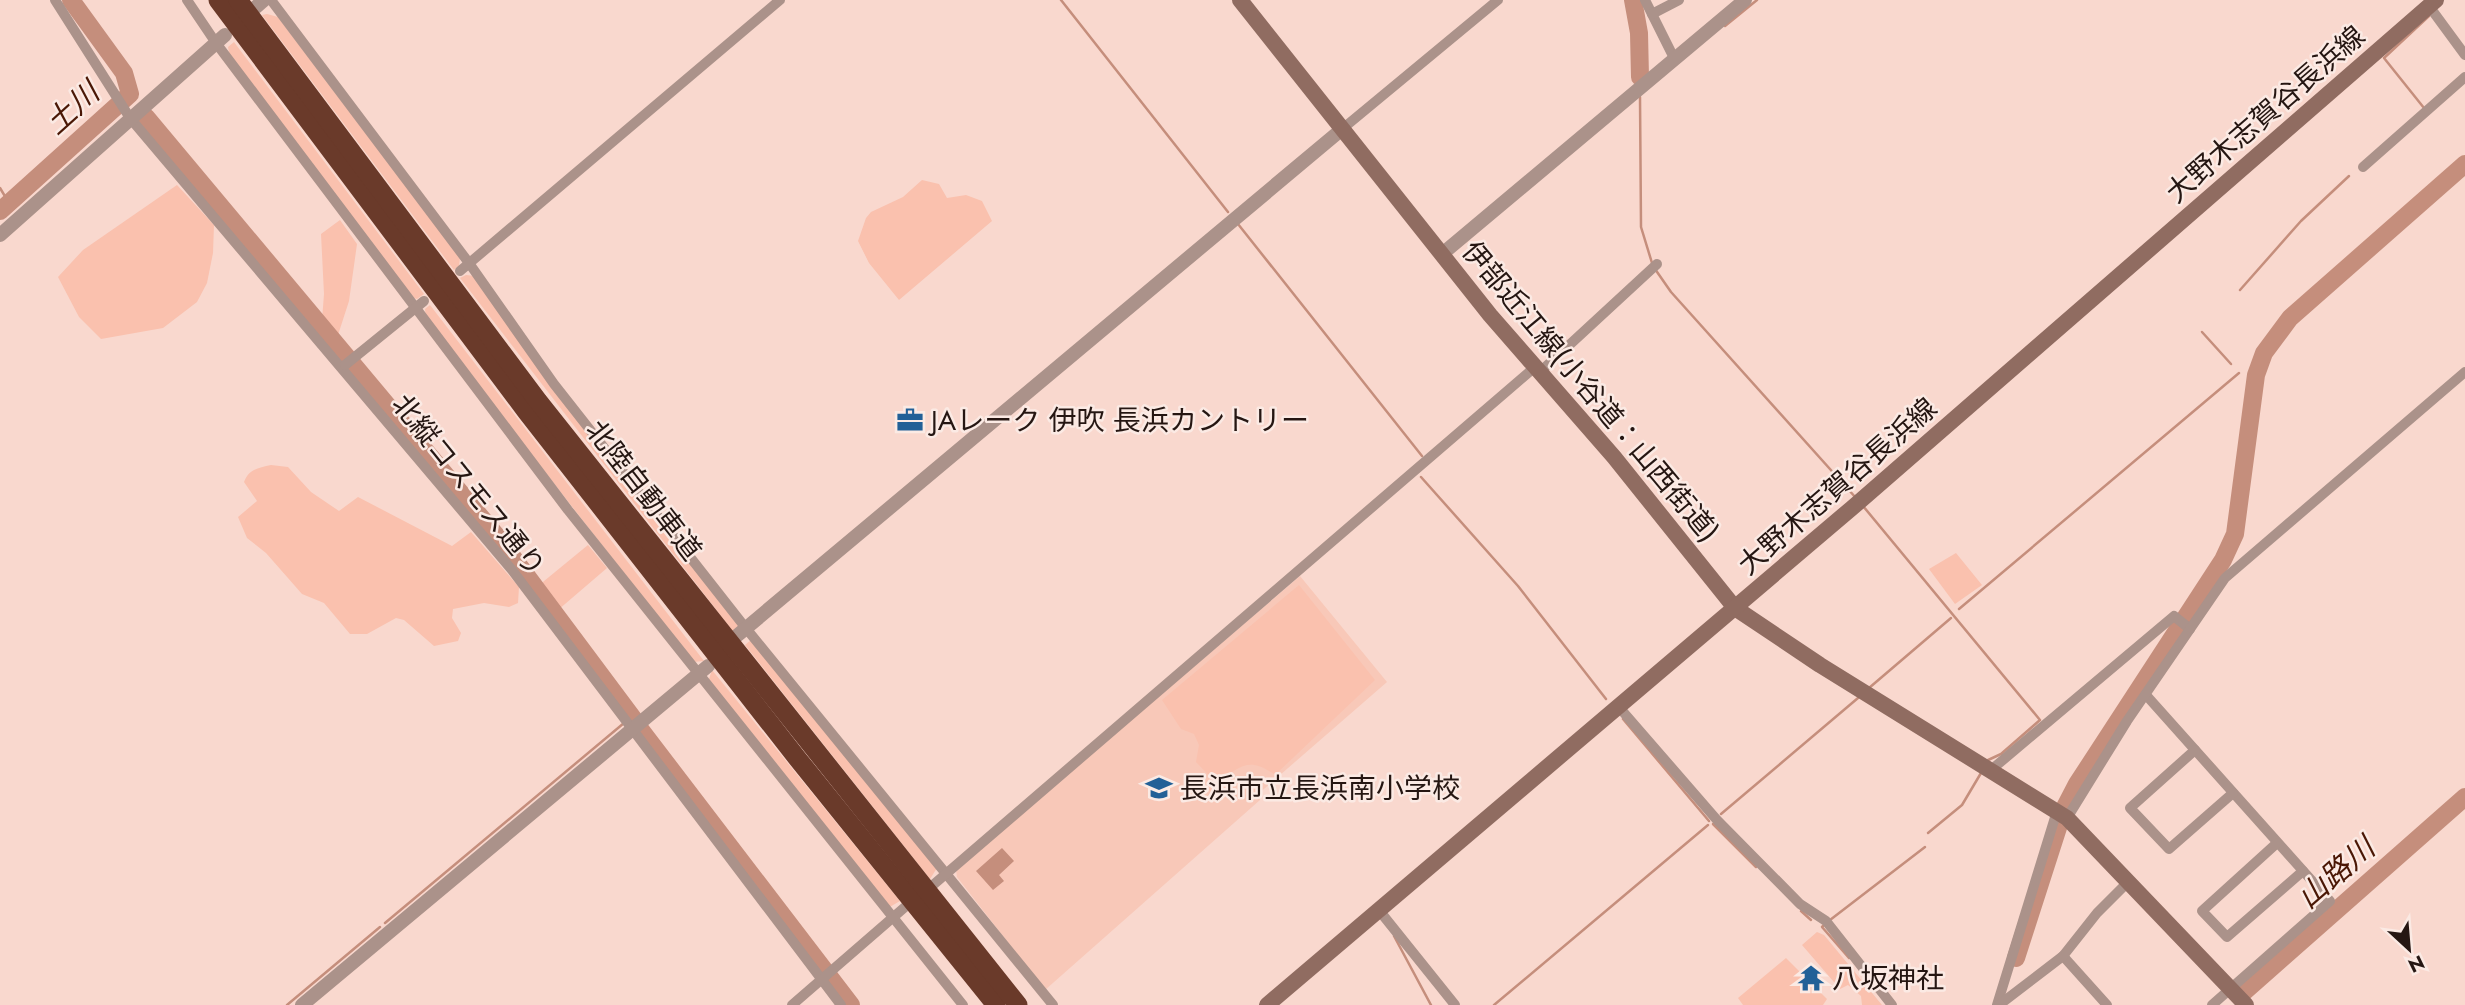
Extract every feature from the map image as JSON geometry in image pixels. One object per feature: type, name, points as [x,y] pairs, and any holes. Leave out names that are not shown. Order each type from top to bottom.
[{"type":"highway","name":"北陸自動車道","points":[[218,0],[526,411],[789,747],[996,1005]]},
{"type":"highway","name":"北陸自動車道","points":[[253,2],[538,401],[810,747],[1018,1005]]},
{"type":"main road","name":"伊部近江線(小谷道：山西街道)","points":[[1240,0],[1341,130],[1537,370],[1688,547],[1735,608],[2061,814],[2129,881],[2246,1005]]},
{"type":"main road","name":"大野木志賀谷長浜線","points":[[1267,1005],[1735,608],[2433,3]]},
{"type":"street","name":"北縦コスモス通り","points":[[55,0],[129,116],[512,570],[621,718],[825,978],[841,1005]]},
{"type":"street","points":[[187,0],[220,39],[414,308],[702,670],[892,918],[963,1005]]},
{"type":"street","points":[[271,0],[469,263],[554,384],[745,627],[1053,1005]]},
{"type":"street","points":[[460,271],[780,0]]},
{"type":"street","points":[[733,639],[1498,0]]},
{"type":"street","points":[[1644,0],[1674,58]]},
{"type":"street","points":[[1652,14],[1679,0]]},
{"type":"street","points":[[1442,254],[1745,0]]},
{"type":"street","points":[[2433,3],[2465,55]]},
{"type":"street","points":[[0,235],[129,116],[220,39]]},
{"type":"street","points":[[2363,167],[2465,77]]},
{"type":"street","points":[[933,885],[1653,268]]},
{"type":"street","points":[[348,362],[424,301]]},
{"type":"street","points":[[1998,1005],[2061,814],[2225,578],[2465,372]]},
{"type":"street","points":[[1986,767],[2174,616],[2190,629]]},
{"type":"street","points":[[302,1005],[702,670]]},
{"type":"street","points":[[2146,695],[2330,901],[2212,1005]]},
{"type":"street","points":[[1618,706],[1717,820],[1800,904],[1827,922],[1892,1005]]},
{"type":"street","points":[[2195,750],[2130,808],[2169,849],[2234,793]]},
{"type":"street","points":[[2277,843],[2202,911],[2227,937],[2303,871]]},
{"type":"street","points":[[1998,1005],[2063,956],[2097,913],[2129,881]]},
{"type":"street","points":[[792,1005],[905,907]]},
{"type":"street","points":[[1378,909],[1455,1005]]},
{"type":"street","points":[[2063,956],[2107,1005]]},
{"type":"shaded area","points":[[262,15],[278,17],[460,258],[459,266],[454,270]]},
{"type":"shaded area","points":[[234,42],[424,294],[417,299],[409,297],[230,58],[228,47]]},
{"type":"shaded area","points":[[922,180],[939,184],[947,198],[966,195],[982,201],[992,221],[899,300],[869,263],[858,241],[866,218],[871,212],[903,197]]},
{"type":"shaded area","points":[[177,185],[214,225],[213,253],[207,283],[197,302],[163,328],[101,339],[79,317],[58,277],[83,250]]},
{"type":"shaded area","points":[[340,220],[357,244],[349,301],[338,335],[322,320],[324,294],[321,234]]},
{"type":"shaded area","points":[[466,275],[475,276],[740,626],[735,634],[460,278]]},
{"type":"shaded area","points":[[430,305],[704,661],[693,662],[426,319],[425,309]]},
{"type":"shaded area","points":[[271,465],[288,467],[311,492],[339,511],[358,497],[452,546],[471,532],[519,587],[518,603],[509,607],[484,603],[453,609],[452,618],[461,633],[458,641],[434,646],[404,620],[396,618],[367,634],[350,634],[324,603],[302,594],[266,553],[247,538],[238,517],[257,501],[244,482],[251,472]]},
{"type":"shaded area","points":[[588,545],[607,568],[558,610],[538,586]]},
{"type":"shaded area","points":[[1956,553],[1982,585],[1955,604],[1929,569]]},
{"type":"shaded area","name":"長浜市立長浜南小学校","points":[[1300,576],[1387,682],[1257,795],[1260,800],[1045,990],[957,877],[956,870]]},
{"type":"shaded area","points":[[1299,585],[1375,680],[1275,775],[1258,766],[1244,766],[1217,784],[1196,762],[1199,745],[1194,734],[1181,729],[1162,700]]},
{"type":"shaded area","points":[[752,639],[937,868],[930,879],[745,645]]},
{"type":"shaded area","points":[[712,670],[900,901],[888,908],[708,682]]},
{"type":"shaded area","points":[[1002,848],[1014,861],[999,875],[1004,881],[993,890],[976,871]]},
{"type":"shaded area","points":[[1817,932],[1824,935],[1882,1005],[1862,1005],[1861,996],[1848,985],[1840,989],[1802,945]]},
{"type":"shaded area","points":[[1786,958],[1827,999],[1823,1005],[1743,1005],[1738,998]]},
{"type":"waterway","name":"土川","points":[[0,211],[130,94],[124,73],[71,0]]},
{"type":"waterway","points":[[1061,0],[1228,212]]},
{"type":"waterway","points":[[1633,0],[1639,33],[1640,77]]},
{"type":"waterway","points":[[1725,26],[1757,0]]},
{"type":"waterway","points":[[2424,108],[2384,58],[2429,16]]},
{"type":"waterway","points":[[1640,97],[1641,227],[1652,263]]},
{"type":"waterway","points":[[146,117],[500,540],[635,721]]},
{"type":"waterway","points":[[2016,958],[2064,809],[2077,784],[2223,560],[2235,534],[2256,375],[2264,353],[2290,318],[2465,164]]},
{"type":"waterway","points":[[2240,290],[2301,221],[2349,176]]},
{"type":"waterway","points":[[0,188],[9,203]]},
{"type":"waterway","points":[[1238,224],[1422,456]]},
{"type":"waterway","points":[[1655,269],[1671,292],[1856,498]]},
{"type":"waterway","points":[[2202,332],[2231,364]]},
{"type":"waterway","points":[[1959,609],[2239,373]]},
{"type":"waterway","points":[[1421,477],[1518,586],[1606,699]]},
{"type":"waterway","points":[[1863,506],[2040,720],[2001,754],[1986,761]]},
{"type":"waterway","points":[[1869,688],[1951,618]]},
{"type":"waterway","points":[[1721,814],[1858,698]]},
{"type":"waterway","points":[[1623,719],[1709,821]]},
{"type":"waterway","points":[[385,923],[624,723]]},
{"type":"waterway","points":[[640,729],[851,1005]]},
{"type":"waterway","points":[[1928,833],[1962,805],[1981,773]]},
{"type":"waterway","name":"山路川","points":[[2245,991],[2465,797]]},
{"type":"waterway","points":[[1713,824],[1756,867]]},
{"type":"waterway","points":[[1494,1005],[1708,825]]},
{"type":"waterway","points":[[1830,920],[1925,847]]},
{"type":"waterway","points":[[1801,911],[1811,920]]},
{"type":"waterway","points":[[1825,924],[1822,927],[1849,958]]},
{"type":"waterway","points":[[287,1005],[380,927]]},
{"type":"waterway","points":[[1394,936],[1431,1005]]},
{"type":"place","name":"JAレーク 伊吹 長浜カントリー","points":[[910,420]]},
{"type":"place","name":"長浜市立長浜南小学校","points":[[1159,788]]},
{"type":"place","name":"八坂神社","points":[[1811,978]]}]
